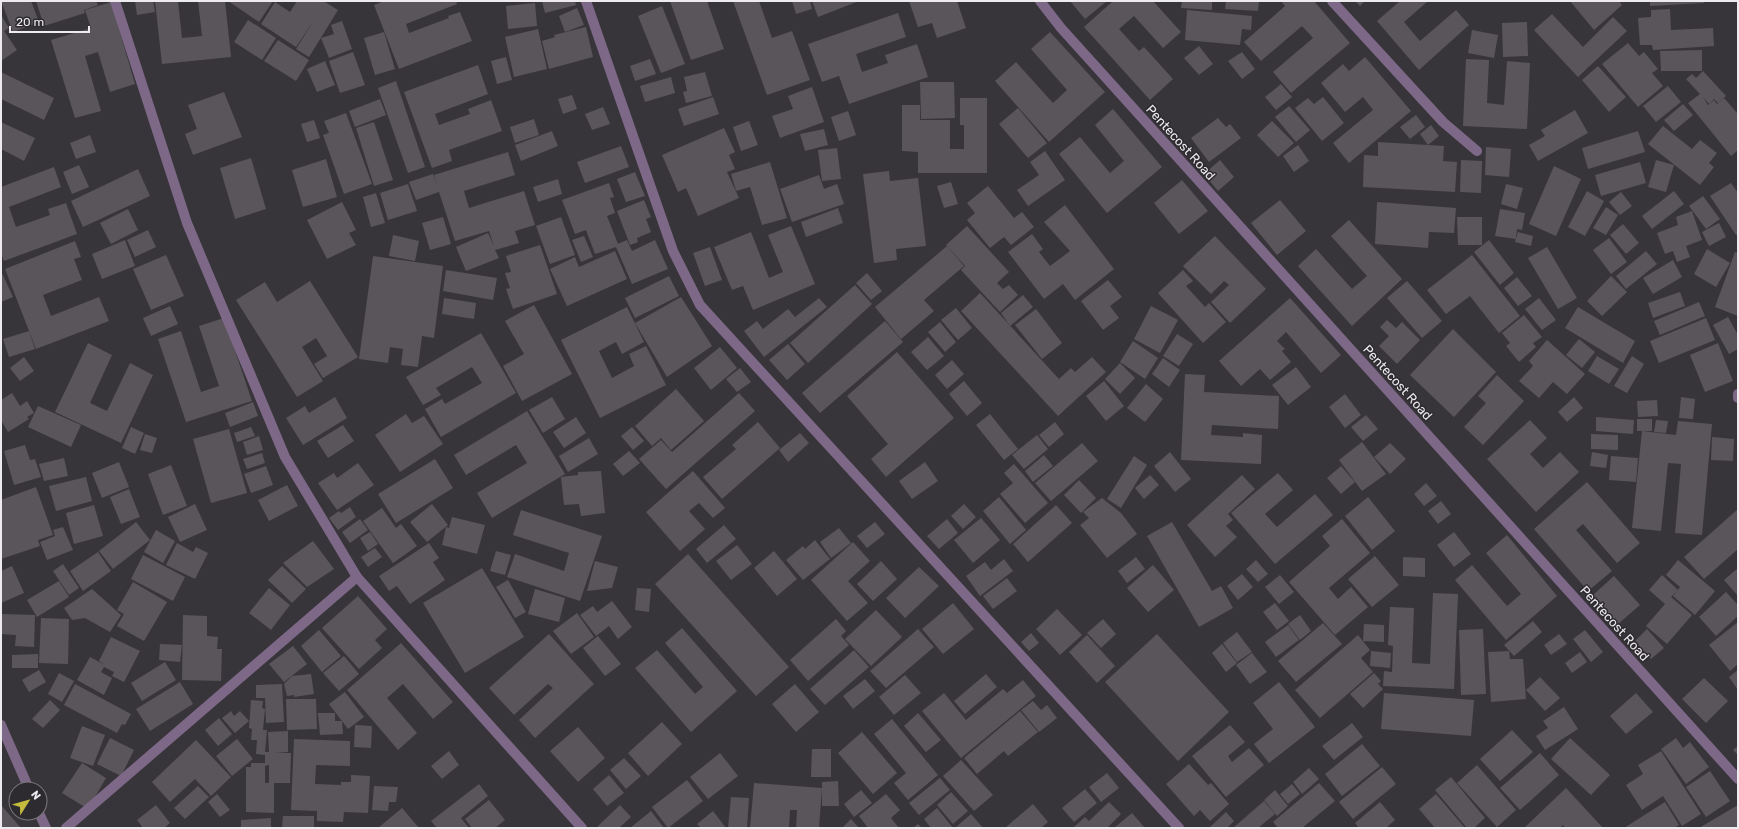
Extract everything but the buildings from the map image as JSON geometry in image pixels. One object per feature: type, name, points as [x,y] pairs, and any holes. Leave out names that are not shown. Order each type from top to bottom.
[{"type":"street","points":[[115,1],[187,223],[285,457],[357,577],[582,828]]},
{"type":"street","points":[[586,1],[673,251],[700,305],[1179,828]]},
{"type":"street","name":"Pentecost Road","points":[[1040,1],[1061,28],[1738,779]]},
{"type":"street","points":[[1332,1],[1443,122],[1477,151]]},
{"type":"street","points":[[66,828],[357,577]]},
{"type":"street","points":[[1,725],[26,781]]}]
